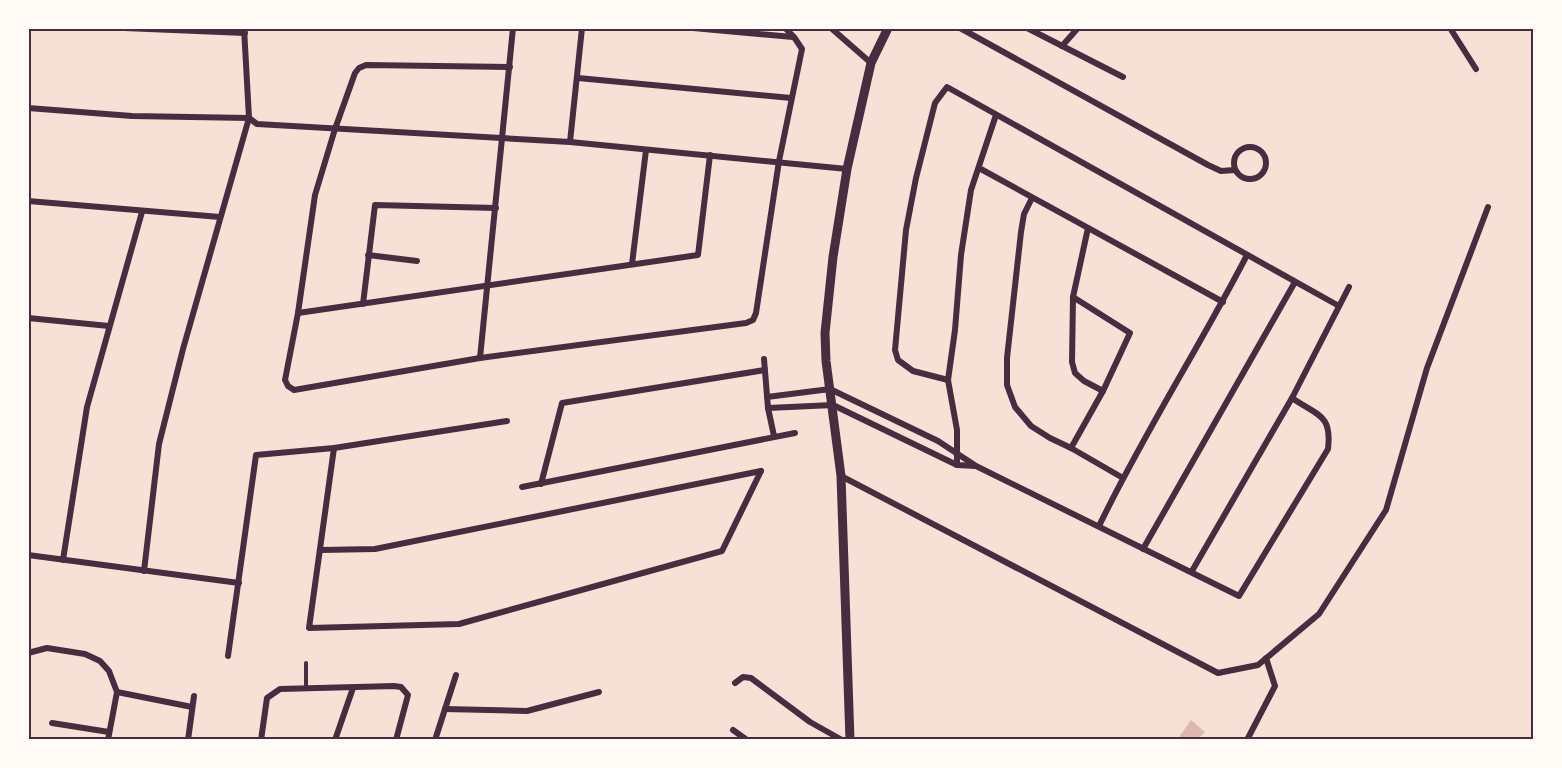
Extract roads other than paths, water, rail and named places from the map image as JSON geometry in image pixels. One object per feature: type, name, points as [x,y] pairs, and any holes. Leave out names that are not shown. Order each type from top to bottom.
[{"type":"street","points":[[124,28],[244,31],[249,118],[159,444],[144,571]]},
{"type":"street","points":[[480,358],[513,28]]},
{"type":"street","points":[[570,142],[582,28]]},
{"type":"street","points":[[693,28],[794,37]]},
{"type":"street","points":[[510,67],[366,65],[355,73],[315,195],[298,314],[285,380],[288,386],[294,390],[480,358],[746,323],[753,320],[756,313],[779,161],[801,49],[794,37],[784,28]]},
{"type":"street","points":[[831,28],[872,63]]},
{"type":"street","points":[[850,740],[841,476],[826,361],[825,333],[833,257],[847,170],[872,63],[888,28]]},
{"type":"street","points":[[960,28],[1221,171],[1235,170],[1243,177],[1253,178],[1262,173],[1266,164],[1265,159],[1259,150],[1244,148],[1236,154],[1235,170]]},
{"type":"street","points":[[1027,28],[1123,77]]},
{"type":"street","points":[[1062,46],[1078,28]]},
{"type":"street","points":[[1450,28],[1476,69]]},
{"type":"street","points":[[578,78],[791,98]]},
{"type":"street","points":[[948,380],[913,371],[898,360],[895,350],[906,230],[916,178],[935,103],[947,87],[1339,306]]},
{"type":"street","points":[[28,108],[132,116],[249,118],[257,124],[570,142],[779,161],[847,170]]},
{"type":"street","points":[[957,465],[957,430],[948,380],[961,255],[971,190],[996,115]]},
{"type":"street","points":[[632,264],[646,150]]},
{"type":"street","points":[[298,314],[698,255],[710,155]]},
{"type":"street","points":[[978,168],[1223,302]]},
{"type":"street","points":[[1032,198],[1024,214],[1021,232],[1007,358],[1007,385],[1015,407],[1031,426],[1123,478]]},
{"type":"street","points":[[28,201],[220,217]]},
{"type":"street","points":[[363,304],[375,206],[496,208]]},
{"type":"street","points":[[841,476],[1218,673],[1258,665],[1319,614],[1386,510],[1427,368],[1488,207]]},
{"type":"street","points":[[63,560],[87,407],[142,212]]},
{"type":"street","points":[[1088,228],[1073,297],[1072,362],[1075,373],[1084,381],[1103,391]]},
{"type":"street","points":[[368,255],[417,261]]},
{"type":"street","points":[[1100,526],[1123,478],[1223,302],[1247,255]]},
{"type":"street","points":[[1143,549],[1295,282]]},
{"type":"street","points":[[1192,571],[1292,398],[1349,287]]},
{"type":"street","points":[[1071,448],[1103,391],[1130,333],[1073,297]]},
{"type":"street","points":[[28,318],[109,326]]},
{"type":"street","points":[[764,359],[768,408],[774,436]]},
{"type":"street","points":[[541,484],[562,403],[765,370]]},
{"type":"street","points":[[767,397],[830,389],[938,441],[976,466],[1239,596],[1328,449],[1330,431],[1326,421],[1292,398]]},
{"type":"street","points":[[768,408],[832,405],[957,465],[976,466]]},
{"type":"street","points":[[228,656],[255,455],[334,448],[507,421]]},
{"type":"street","points":[[522,487],[795,433]]},
{"type":"street","points":[[321,550],[375,549],[761,471],[722,551],[459,624],[309,628],[334,448]]},
{"type":"street","points":[[28,555],[239,583]]},
{"type":"street","points":[[28,653],[47,648],[85,654],[100,661],[109,671],[117,692],[108,740]]},
{"type":"street","points":[[1247,740],[1275,686],[1266,658]]},
{"type":"street","points":[[435,740],[456,675]]},
{"type":"street","points":[[735,683],[743,677],[751,678],[810,722],[842,740]]},
{"type":"street","points":[[261,740],[267,699],[280,689],[394,686],[401,687],[408,695],[396,740]]},
{"type":"street","points":[[335,740],[353,688]]},
{"type":"street","points":[[117,692],[192,707]]},
{"type":"street","points":[[445,709],[527,711],[599,692]]},
{"type":"street","points":[[188,740],[194,696]]},
{"type":"street","points":[[52,723],[109,732]]},
{"type":"street","points":[[733,730],[747,740]]},
{"type":"lane","points":[[306,663],[306,689]]}]
